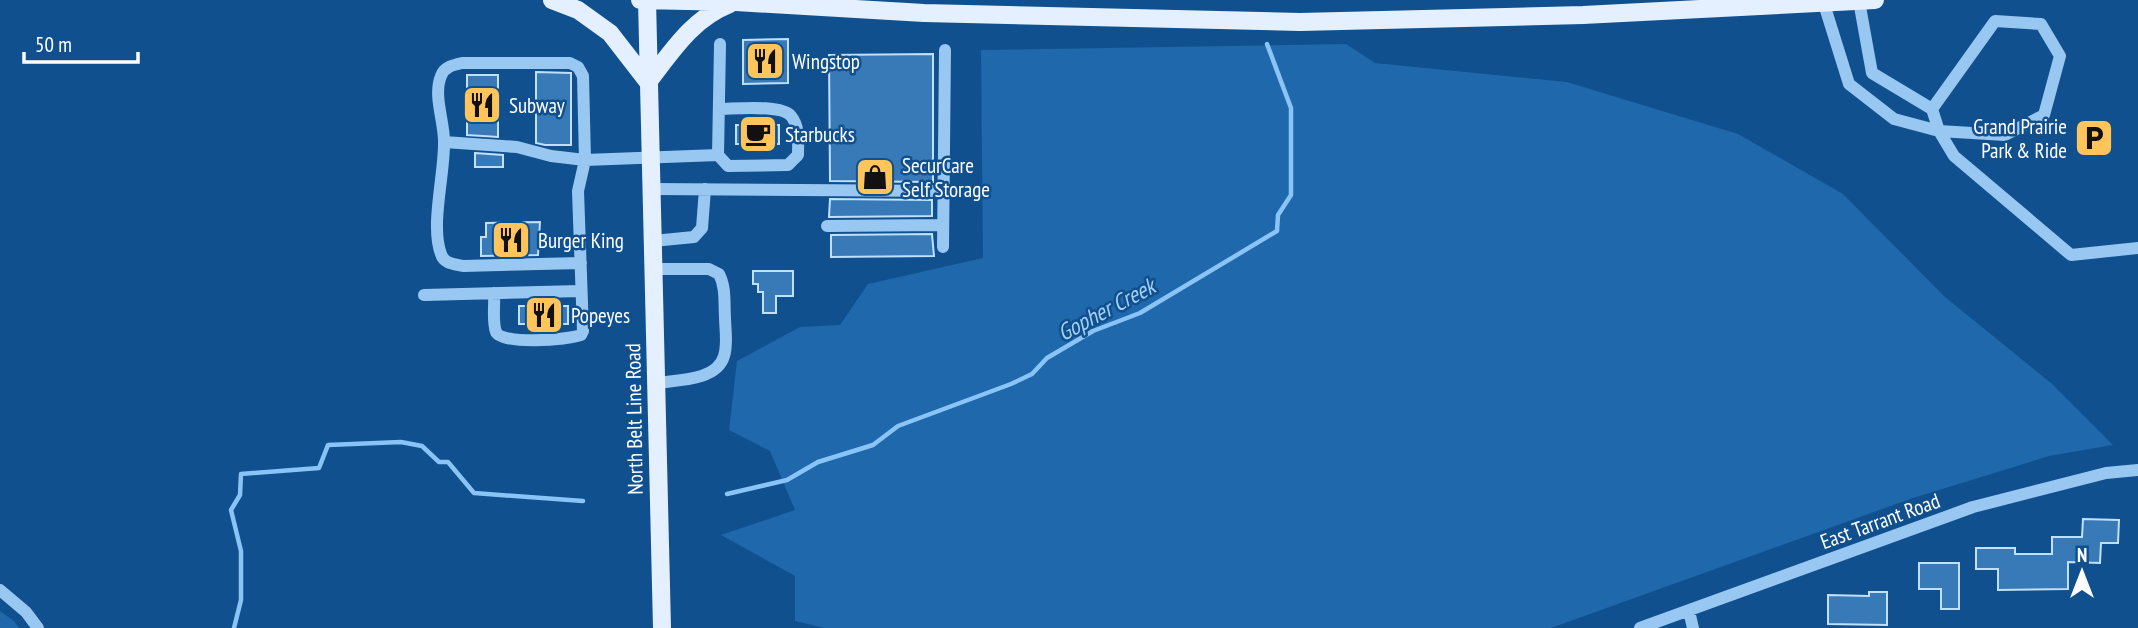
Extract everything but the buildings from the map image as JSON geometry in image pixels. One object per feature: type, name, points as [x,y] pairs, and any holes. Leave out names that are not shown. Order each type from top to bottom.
[{"type":"main road","points":[[552,0],[578,10],[610,33],[648,82],[685,33],[712,11],[736,1]]},
{"type":"main road","points":[[640,0],[736,1],[924,13],[1300,22],[1454,20],[1867,1]]},
{"type":"main road","name":"North Belt Line Road","points":[[647,0],[662,628]]},
{"type":"street","points":[[1867,1],[1872,73],[1932,109],[1939,131],[1954,156],[2071,255],[2138,248]]},
{"type":"street","points":[[1824,4],[1849,83],[1894,119],[1939,131],[2005,135],[2044,114],[2060,56],[2041,23],[1995,21],[1932,109]]},
{"type":"street","points":[[719,109],[780,109],[791,115],[798,130],[798,155],[788,166],[728,166],[718,155],[720,44]]},
{"type":"street","points":[[943,247],[945,50]]},
{"type":"street","points":[[494,293],[495,331],[499,337],[506,340],[571,339],[581,335],[583,331],[579,191],[585,160],[583,76],[579,67],[570,63],[449,65],[441,75],[439,88],[444,142],[438,230],[441,255],[447,263],[463,266],[581,263]]},
{"type":"street","points":[[444,142],[517,147],[551,156],[585,160],[718,155]]},
{"type":"street","points":[[652,189],[944,191]]},
{"type":"street","points":[[653,241],[694,237],[702,228],[705,189]]},
{"type":"street","points":[[827,226],[943,225]]},
{"type":"street","points":[[654,269],[709,269],[719,274],[723,288],[726,346],[720,364],[713,371],[697,377],[656,383]]},
{"type":"street","points":[[424,295],[582,290]]},
{"type":"street","name":"East Tarrant Road","points":[[1640,628],[1973,507],[2106,473],[2138,470]]},
{"type":"street","points":[[0,590],[26,612],[38,628]]},
{"type":"street","points":[[1689,611],[1693,628]]},
{"type":"shaded area","points":[[1346,44],[1375,63],[1567,82],[1738,134],[1843,194],[1945,297],[2051,383],[2113,445],[2049,456],[1913,498],[1551,628],[824,628],[795,621],[795,576],[721,535],[795,510],[770,451],[729,430],[737,361],[800,327],[840,325],[868,284],[983,258],[981,50]]},
{"type":"shaded area","points":[[0,611],[14,621],[19,628],[0,628]]},
{"type":"waterway","name":"Gopher Creek","points":[[727,494],[787,480],[818,462],[873,445],[898,426],[1032,374],[1047,358],[1093,331],[1140,313],[1277,231],[1278,215],[1291,195],[1291,108],[1267,44]]},
{"type":"waterway","name":"Gopher Creek","points":[[234,628],[241,600],[241,551],[231,510],[240,495],[241,474],[319,468],[328,445],[401,442],[422,446],[439,462],[448,462],[474,493],[583,501]]},
{"type":"place","name":"Wingstop","points":[[765,61]]},
{"type":"place","name":"Subway","points":[[482,105]]},
{"type":"place","name":"Starbucks","points":[[758,134]]},
{"type":"place","name":"Grand Prairie Park & Ride","points":[[2094,138]]},
{"type":"place","name":"SecurCare Self Storage","points":[[875,177]]},
{"type":"place","name":"Burger King","points":[[511,240]]},
{"type":"place","name":"Popeyes","points":[[544,315]]}]
